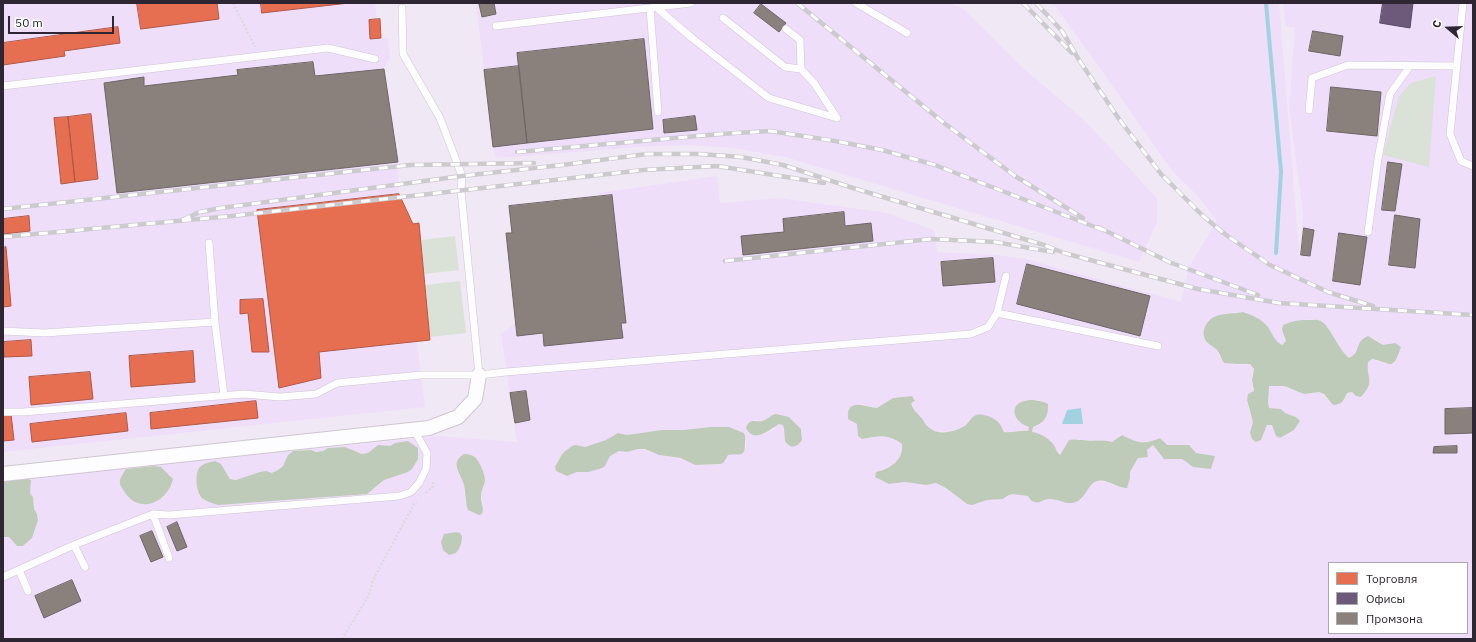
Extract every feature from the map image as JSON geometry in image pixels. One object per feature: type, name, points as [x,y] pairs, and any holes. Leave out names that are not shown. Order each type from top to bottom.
[{"type":"street","points":[[3,474],[430,428],[458,417],[475,399],[479,375]]},
{"type":"lane","points":[[496,26],[691,3]]},
{"type":"lane","points":[[856,3],[907,33]]},
{"type":"lane","points":[[1462,3],[1450,134],[1461,161],[1473,166]]},
{"type":"lane","points":[[402,8],[403,54],[440,118],[462,176],[461,191],[479,375]]},
{"type":"lane","points":[[653,8],[769,98],[837,118],[814,83],[801,69],[785,66],[723,18]]},
{"type":"lane","points":[[653,8],[658,112]]},
{"type":"lane","points":[[786,30],[800,40],[801,69]]},
{"type":"lane","points":[[3,86],[328,48],[375,59]]},
{"type":"lane","points":[[1309,110],[1312,78],[1348,65],[1456,66]]},
{"type":"lane","points":[[1368,232],[1378,159],[1390,94],[1410,66]]},
{"type":"lane","points":[[209,243],[215,322],[224,396]]},
{"type":"lane","points":[[3,412],[23,412],[244,394],[280,397],[316,394],[337,383],[421,375],[479,375],[971,334],[988,327],[997,313],[1006,276]]},
{"type":"lane","points":[[997,313],[1158,346]]},
{"type":"lane","points":[[3,331],[44,333],[215,322]]},
{"type":"lane","points":[[3,577],[74,545],[153,514],[169,515],[399,496],[412,492],[419,483],[426,469],[427,453],[414,430]]},
{"type":"lane","points":[[153,514],[169,558]]},
{"type":"lane","points":[[74,545],[85,567]]},
{"type":"lane","points":[[18,570],[28,591]]},
{"type":"path","points":[[233,3],[259,56]]},
{"type":"path","points":[[424,495],[433,486],[433,479]]},
{"type":"path","points":[[342,639],[368,597],[374,578],[414,504],[419,500]]},
{"type":"shaded area","points":[[3,3],[375,3],[377,19],[380,19],[381,38],[388,38],[390,57],[384,69],[398,162],[399,194],[413,224],[419,223],[430,340],[417,342],[425,407],[3,452]]},
{"type":"shaded area","points":[[476,3],[950,3],[963,9],[1022,67],[1084,120],[1157,198],[1157,222],[1139,262],[785,157],[734,148],[689,145],[640,147],[496,158],[493,147]]},
{"type":"shaded area","points":[[1053,3],[1279,3],[1300,262],[1303,214],[1289,107],[1295,28],[1286,26],[1283,3],[1473,3],[1473,639],[3,639],[3,537],[9,537],[17,546],[37,514],[34,509],[33,497],[30,493],[31,481],[26,478],[439,436],[517,442],[501,334],[516,323],[506,233],[512,233],[509,206],[602,196],[599,193],[717,176],[720,203],[779,198],[887,213],[934,230],[937,252],[997,255],[1026,259],[1181,302],[1190,265],[1217,221],[1198,196],[1176,175]],"holes":[[[1243,312],[1254,316],[1268,327],[1276,342],[1282,345],[1287,341],[1282,330],[1302,320],[1315,319],[1321,321],[1329,330],[1340,349],[1349,358],[1355,355],[1358,344],[1374,338],[1383,345],[1395,343],[1387,364],[1372,359],[1367,362],[1367,367],[1352,392],[1347,393],[1343,402],[1329,401],[1319,392],[1293,391],[1284,386],[1268,386],[1269,408],[1285,413],[1300,422],[1294,430],[1280,438],[1276,436],[1272,425],[1267,425],[1261,440],[1249,411],[1247,400],[1254,392],[1252,386],[1252,374],[1254,369],[1250,364],[1240,365],[1229,363],[1221,358],[1216,349],[1225,313]],[[912,396],[910,402],[915,413],[919,415],[930,429],[936,432],[961,428],[974,416],[981,415],[992,418],[998,422],[1004,432],[1010,433],[1022,430],[1028,431],[1029,427],[1024,400],[1043,401],[1042,423],[1033,427],[1032,432],[1038,433],[1054,446],[1060,455],[1069,440],[1106,440],[1112,442],[1122,435],[1138,443],[1153,441],[1167,445],[1189,445],[1196,453],[1215,456],[1193,467],[1182,459],[1164,459],[1153,445],[1138,458],[1130,472],[1130,478],[1122,488],[1102,481],[1097,481],[1092,484],[1080,501],[1045,499],[1041,502],[1031,500],[1028,496],[1012,494],[1003,499],[987,500],[972,505],[967,504],[946,488],[936,483],[926,485],[905,482],[889,484],[880,480],[876,472],[893,465],[901,456],[903,450],[902,444],[888,436],[862,439],[858,436],[857,424],[861,404],[877,408],[893,398]],[[789,417],[801,429],[802,436],[784,437],[783,425],[779,424],[771,431],[758,436],[747,424],[755,420],[759,421]],[[729,427],[744,433],[746,437],[746,449],[728,455],[721,464],[717,465],[695,465],[681,458],[659,455],[638,449],[627,452],[619,451],[610,456],[607,463],[588,472],[577,472],[567,476],[557,463],[564,452],[572,446],[576,445],[585,447],[606,440],[618,433],[627,435],[662,430]],[[395,443],[388,478],[376,488],[218,505],[203,500],[199,496],[196,477],[221,464],[230,479],[236,480],[266,471],[272,473],[283,466],[288,455],[311,450],[316,452],[323,451],[328,448],[345,447],[362,454],[368,453],[378,445],[390,446]],[[458,460],[479,465],[481,468],[484,484],[481,495],[484,507],[479,515],[471,512],[465,502],[464,486],[460,474],[457,471]],[[154,466],[161,467],[170,475],[172,484],[163,498],[123,490],[120,485],[127,469]],[[447,533],[451,533],[462,540],[460,547],[443,550],[442,538]]]},
{"type":"shaded area","points":[[1436,76],[1429,167],[1383,155],[1399,96],[1411,83]]},
{"type":"shaded area","points":[[455,236],[459,270],[424,274],[421,240]]},
{"type":"shaded area","points":[[460,281],[466,333],[430,337],[425,285]]},
{"type":"green space","points":[[1243,312],[1263,322],[1268,327],[1275,339],[1282,345],[1286,341],[1282,330],[1283,325],[1302,320],[1319,320],[1324,324],[1349,358],[1353,356],[1363,339],[1368,336],[1383,345],[1395,343],[1401,347],[1396,360],[1391,364],[1372,359],[1368,362],[1369,383],[1366,391],[1361,397],[1356,396],[1352,392],[1347,393],[1344,400],[1339,404],[1333,405],[1324,394],[1319,392],[1304,394],[1284,386],[1269,386],[1269,408],[1281,409],[1285,413],[1296,417],[1300,421],[1294,430],[1280,438],[1276,436],[1272,425],[1267,425],[1261,440],[1256,442],[1252,439],[1250,433],[1253,422],[1247,400],[1248,394],[1254,391],[1252,380],[1254,369],[1250,364],[1224,363],[1215,348],[1207,342],[1204,334],[1205,327],[1212,318],[1221,315]]},
{"type":"green space","points":[[912,396],[915,401],[911,403],[914,410],[928,427],[939,432],[948,432],[958,429],[966,425],[974,416],[977,415],[987,416],[996,420],[1004,432],[1028,431],[1029,427],[1022,424],[1018,420],[1014,410],[1019,403],[1033,400],[1048,404],[1048,412],[1043,421],[1033,427],[1032,432],[1042,435],[1048,439],[1060,455],[1069,440],[1112,442],[1122,435],[1140,442],[1149,442],[1160,438],[1167,445],[1189,445],[1196,453],[1215,456],[1211,469],[1193,467],[1182,459],[1164,459],[1153,445],[1147,450],[1148,457],[1138,458],[1130,472],[1127,488],[1100,480],[1094,483],[1081,499],[1074,503],[1067,503],[1053,499],[1034,502],[1028,496],[1012,494],[1003,499],[987,500],[972,505],[967,504],[946,488],[936,483],[926,485],[905,482],[889,484],[875,477],[876,472],[886,469],[895,463],[901,455],[902,444],[892,438],[883,436],[862,439],[858,436],[857,424],[848,419],[848,412],[850,408],[857,405],[877,408],[893,398]]},
{"type":"green space","points":[[776,414],[789,417],[801,429],[802,440],[798,445],[791,446],[787,444],[785,441],[783,425],[779,424],[762,434],[757,435],[749,433],[746,428],[752,421],[762,421]]},
{"type":"green space","points":[[729,427],[744,433],[745,448],[743,453],[739,455],[728,455],[721,464],[695,465],[681,458],[659,455],[645,449],[638,449],[627,452],[619,451],[610,456],[605,466],[588,472],[577,472],[567,476],[556,471],[555,467],[561,456],[572,446],[576,445],[585,447],[606,440],[618,433],[627,435],[662,430],[684,430]]},
{"type":"green space","points":[[408,441],[418,448],[418,459],[412,469],[408,472],[384,480],[367,494],[218,505],[203,499],[197,488],[196,478],[200,467],[215,461],[221,464],[230,479],[236,480],[260,472],[266,471],[272,473],[278,470],[283,466],[288,455],[293,451],[311,450],[316,452],[323,451],[328,448],[345,447],[362,454],[368,453],[378,445],[390,446],[395,443]]},
{"type":"green space","points":[[464,454],[476,458],[484,475],[485,481],[481,492],[483,511],[482,514],[479,515],[468,510],[464,485],[457,468],[457,461]]},
{"type":"green space","points":[[154,466],[161,467],[173,479],[165,494],[152,503],[145,504],[137,503],[130,499],[120,485],[121,477],[126,469]]},
{"type":"green space","points":[[26,478],[31,480],[30,493],[33,497],[34,509],[38,520],[32,538],[23,546],[17,546],[9,537],[3,537],[3,480]]},
{"type":"green space","points":[[456,532],[460,533],[462,536],[460,547],[456,553],[449,555],[443,550],[441,542],[444,534]]},
{"type":"water","points":[[1081,408],[1083,424],[1062,424],[1067,410]]},
{"type":"building: Торговля","points":[[137,3],[217,3],[219,19],[141,29]]},
{"type":"building: Торговля","points":[[261,3],[349,3],[262,13]]},
{"type":"building: Торговля","points":[[380,19],[381,38],[370,39],[369,20]]},
{"type":"building: Торговля","points":[[118,27],[120,43],[64,51],[65,56],[3,65],[3,43]]},
{"type":"building: Торговля","points":[[91,114],[98,179],[75,182],[68,117]]},
{"type":"building: Торговля","points":[[68,117],[75,182],[61,184],[54,118]]},
{"type":"building: Торговля","points":[[399,194],[413,224],[419,223],[430,340],[319,352],[321,378],[279,388],[257,210]]},
{"type":"building: Торговля","points":[[29,216],[30,231],[3,234],[3,219]]},
{"type":"building: Торговля","points":[[6,247],[11,306],[3,307],[3,248]]},
{"type":"building: Торговля","points":[[263,299],[269,352],[252,352],[248,313],[240,314],[240,300]]},
{"type":"building: Торговля","points":[[31,340],[32,356],[4,357],[3,342]]},
{"type":"building: Торговля","points":[[193,351],[195,382],[131,387],[129,356]]},
{"type":"building: Торговля","points":[[90,372],[93,399],[31,405],[29,377]]},
{"type":"building: Торговля","points":[[256,401],[258,418],[151,429],[150,413]]},
{"type":"building: Торговля","points":[[126,413],[128,431],[32,442],[30,424]]},
{"type":"building: Торговля","points":[[3,414],[11,414],[14,440],[3,441]]},
{"type":"building: Офисы","points":[[1383,3],[1413,3],[1410,28],[1380,23]]},
{"type":"building: Промзона","points":[[494,3],[496,14],[482,17],[479,4]]},
{"type":"building: Промзона","points":[[761,4],[786,23],[779,32],[754,13]]},
{"type":"building: Промзона","points":[[1313,31],[1343,36],[1340,56],[1309,51]]},
{"type":"building: Промзона","points":[[644,39],[653,129],[527,143],[517,53]]},
{"type":"building: Промзона","points":[[313,62],[315,76],[384,69],[398,162],[117,193],[104,83],[144,77],[144,86],[238,75],[237,70]]},
{"type":"building: Промзона","points":[[519,66],[527,143],[493,147],[484,70]]},
{"type":"building: Промзона","points":[[1331,87],[1381,92],[1377,136],[1327,131]]},
{"type":"building: Промзона","points":[[695,116],[697,130],[664,133],[663,120]]},
{"type":"building: Промзона","points":[[1388,162],[1402,164],[1395,211],[1382,210]]},
{"type":"building: Промзона","points":[[612,195],[626,323],[621,323],[623,338],[544,346],[543,333],[517,336],[506,233],[512,233],[509,206]]},
{"type":"building: Промзона","points":[[844,212],[845,226],[871,223],[873,241],[743,255],[741,236],[784,232],[783,219]]},
{"type":"building: Промзона","points":[[1395,215],[1420,219],[1415,268],[1389,265]]},
{"type":"building: Промзона","points":[[1304,228],[1314,230],[1310,256],[1301,255]]},
{"type":"building: Промзона","points":[[1339,233],[1367,237],[1360,285],[1333,281]]},
{"type":"building: Промзона","points":[[993,258],[995,282],[943,286],[941,262]]},
{"type":"building: Промзона","points":[[1027,264],[1150,296],[1140,336],[1017,304]]},
{"type":"building: Промзона","points":[[526,391],[530,420],[515,423],[510,393]]},
{"type":"building: Промзона","points":[[1473,408],[1473,433],[1445,434],[1445,409]]},
{"type":"building: Промзона","points":[[1457,446],[1457,453],[1433,453],[1434,447]]},
{"type":"building: Промзона","points":[[177,522],[187,547],[177,551],[167,527]]},
{"type":"building: Промзона","points":[[152,531],[163,557],[151,562],[140,536]]},
{"type":"building: Промзона","points":[[72,580],[81,601],[44,618],[35,596]]},
{"type":"waterway","points":[[1266,3],[1281,172],[1276,253]]},
{"type":"railway","points":[[797,3],[944,123],[1015,176],[1083,218]]},
{"type":"railway","points":[[1023,3],[1072,53]]},
{"type":"railway","points":[[1036,3],[1062,31],[1079,60],[1119,119],[1161,174],[1203,216],[1226,235],[1270,265],[1328,292],[1373,306]]},
{"type":"railway","points":[[517,152],[770,131],[882,150],[935,165],[1103,230]]},
{"type":"railway","points":[[182,220],[200,212],[221,208],[462,176],[647,154],[699,154],[741,157],[783,165],[853,188],[1044,245],[1064,253],[1198,289],[1279,303],[1473,315]]},
{"type":"railway","points":[[3,209],[410,165],[534,163]]},
{"type":"railway","points":[[3,237],[232,216],[644,170],[717,166],[824,183]]},
{"type":"railway","points":[[1098,227],[1169,262],[1258,295]]},
{"type":"railway","points":[[725,261],[931,239],[995,242],[1053,252]]}]
